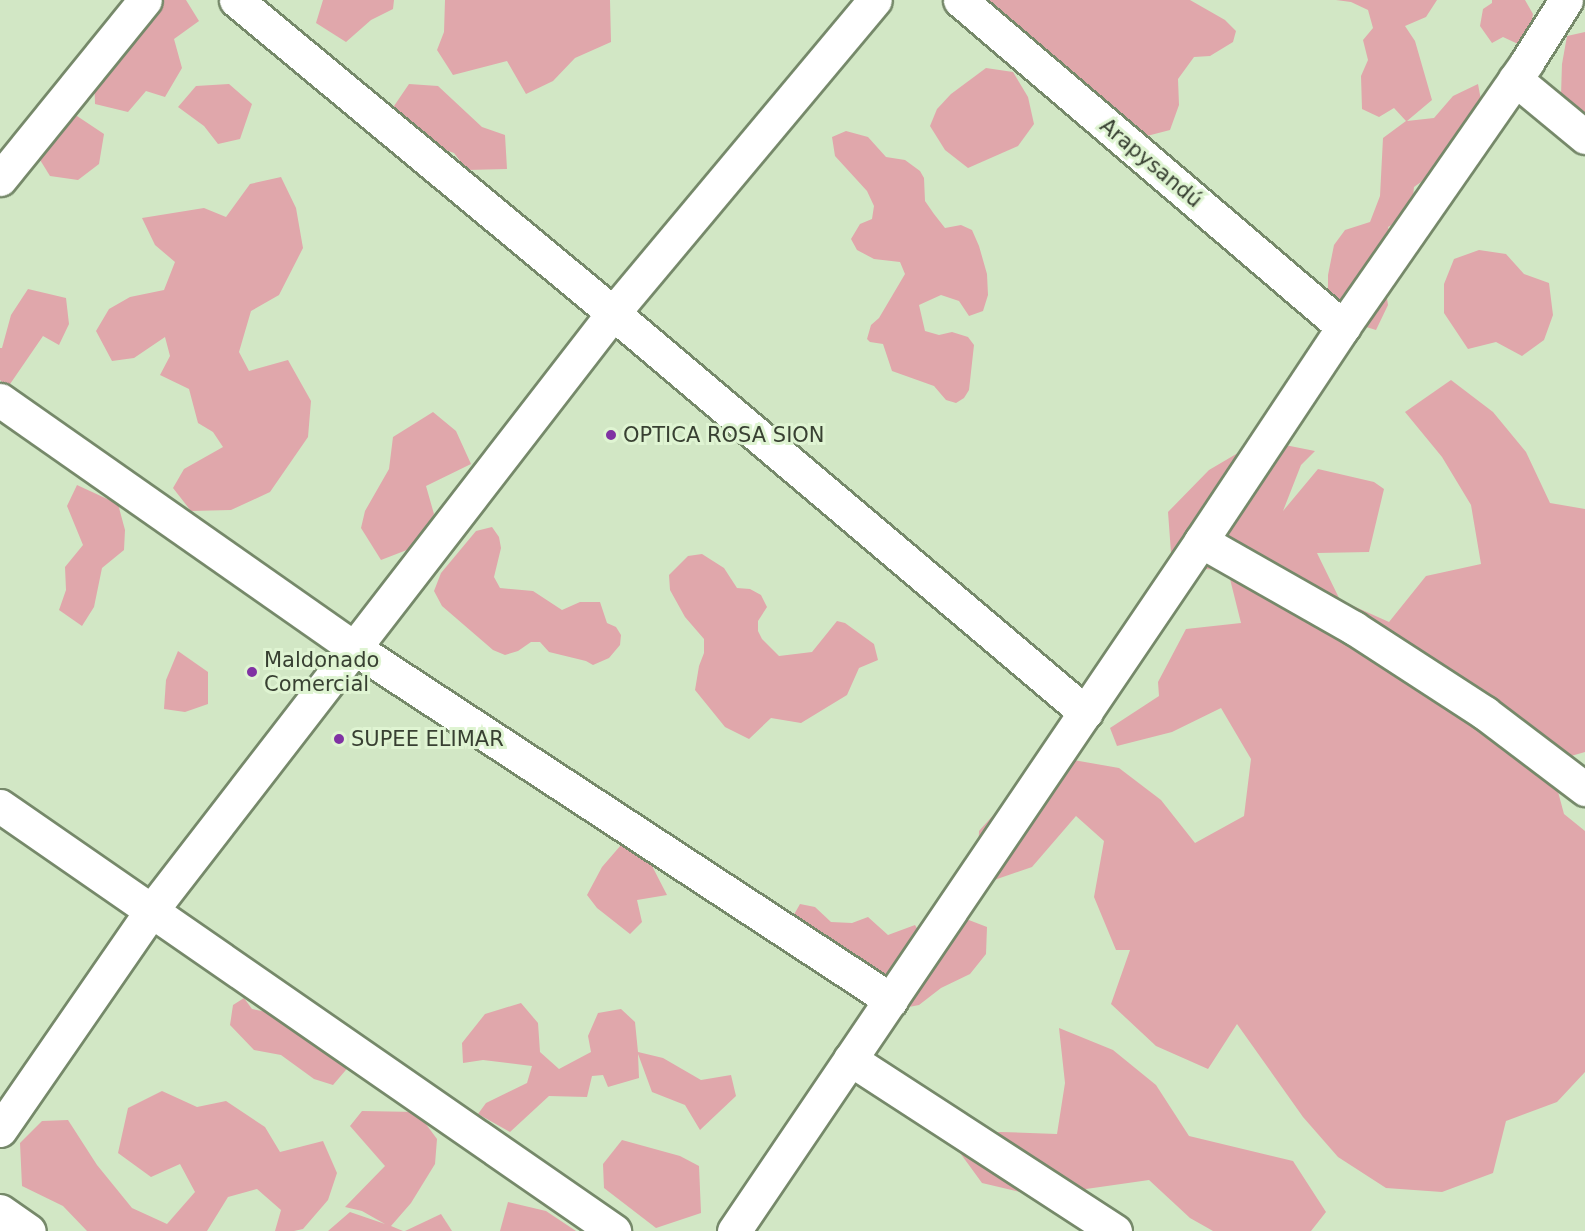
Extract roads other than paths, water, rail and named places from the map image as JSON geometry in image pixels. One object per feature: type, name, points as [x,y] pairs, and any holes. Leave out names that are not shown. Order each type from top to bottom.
[{"type":"street","points":[[0,179],[145,0]]},
{"type":"street","points":[[236,0],[613,313],[1086,713]]},
{"type":"street","points":[[0,1130],[151,911],[356,649],[613,313],[875,0]]},
{"type":"street","name":"Arapysandú","points":[[960,0],[1343,327]]},
{"type":"street","points":[[734,1231],[1086,713],[1343,327],[1515,80],[1566,0]]},
{"type":"street","points":[[1515,80],[1585,137]]},
{"type":"street","points":[[0,400],[356,649],[891,1000]]},
{"type":"street","points":[[1201,541],[1354,628],[1485,713],[1585,789]]},
{"type":"street","points":[[0,806],[614,1231]]},
{"type":"street","points":[[850,1059],[1115,1231]]},
{"type":"street","points":[[0,1211],[29,1231]]},
{"type":"place","name":"OPTICA ROSA SION","points":[[611,435]]},
{"type":"place","name":"Maldonado Comercial","points":[[252,672]]},
{"type":"place","name":"SUPEE ELIMAR","points":[[339,739]]}]
